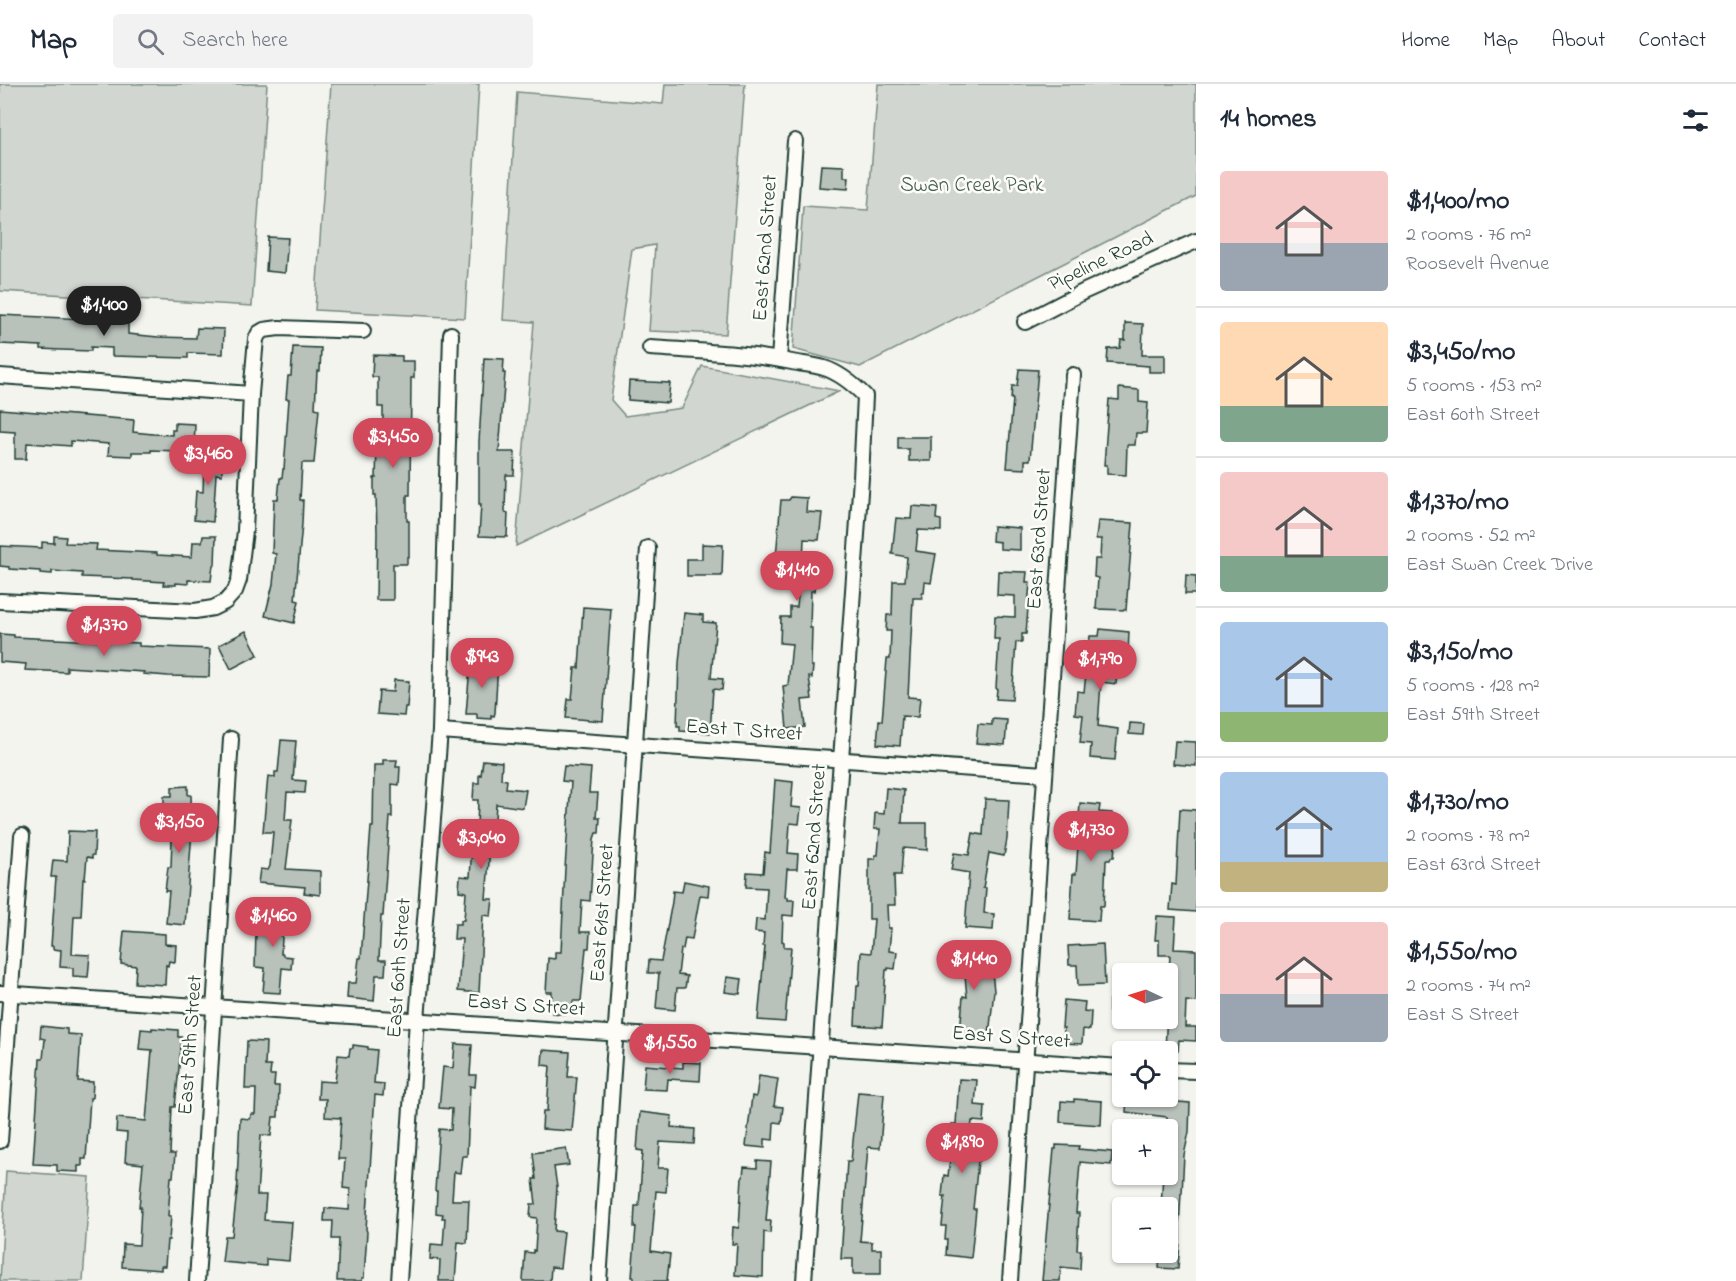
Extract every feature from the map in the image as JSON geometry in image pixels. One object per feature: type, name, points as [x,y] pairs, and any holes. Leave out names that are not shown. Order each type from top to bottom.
[{"type":"street","name":"East 62nd Street","points":[[795,141],[779,359],[823,368],[839,375],[865,396],[842,760],[804,1281]]},
{"type":"street","name":"Pipeline Road","points":[[1025,322],[1085,291],[1196,241]]},
{"type":"street","points":[[0,601],[195,611],[225,603],[235,591],[241,572],[251,394],[256,339],[259,333],[286,328],[363,331]]},
{"type":"street","name":"East 60th Street","points":[[399,1281],[440,731],[451,334]]},
{"type":"street","points":[[650,348],[779,359]]},
{"type":"street","name":"East 63rd Street","points":[[1010,1281],[1073,375]]},
{"type":"street","points":[[0,376],[251,394]]},
{"type":"street","name":"East 61st Street","points":[[599,1281],[648,548]]},
{"type":"street","name":"East T Street","points":[[440,731],[1044,774]]},
{"type":"street","name":"East 59th Street","points":[[197,1281],[231,739]]},
{"type":"street","points":[[0,1141],[6,993],[22,836]]},
{"type":"street","name":"East S Street","points":[[6,993],[1112,1065]]},
{"type":"street","points":[[1178,1070],[1196,1071]]},
{"type":"green space","points":[[0,84],[267,84],[252,306],[0,291]]},
{"type":"green space","points":[[331,84],[479,84],[465,318],[315,310]]},
{"type":"green space","points":[[665,84],[745,84],[726,334],[649,331],[655,245],[632,249],[611,400],[625,416],[682,408],[702,366],[840,391],[516,546],[534,322],[503,320],[517,92],[663,104]]},
{"type":"green space","name":"Swan Creek Park","points":[[878,84],[1196,84],[1196,196],[860,367],[793,349],[803,206],[868,210]]},
{"type":"green space","points":[[6,1171],[90,1177],[83,1281],[0,1281]]},
{"type":"building","points":[[821,165],[844,166],[844,177],[849,177],[848,189],[819,187]]},
{"type":"building","points":[[268,237],[288,238],[285,273],[266,271]]},
{"type":"building","points":[[0,315],[107,320],[107,315],[121,315],[121,322],[128,323],[128,334],[158,337],[196,338],[197,328],[224,329],[223,354],[188,353],[188,358],[112,356],[112,348],[91,347],[91,351],[61,350],[41,349],[41,346],[0,344]]},
{"type":"building","points":[[1125,323],[1143,324],[1142,355],[1165,355],[1165,372],[1149,372],[1149,366],[1107,363],[1108,349],[1120,348],[1121,340],[1125,340]]},
{"type":"building","points":[[293,347],[321,348],[320,371],[317,371],[315,408],[319,409],[314,463],[302,463],[300,500],[303,500],[302,524],[295,600],[299,601],[294,623],[265,616],[273,584],[276,554],[272,553],[274,499],[278,499],[280,478],[282,478],[284,469],[289,399],[286,399],[288,376],[291,376]]},
{"type":"building","points":[[373,355],[402,356],[402,361],[414,361],[414,378],[411,378],[410,495],[407,495],[409,557],[407,557],[407,564],[393,564],[393,600],[376,600],[377,532],[374,478],[376,478],[377,446],[383,446],[383,407],[378,407],[378,377],[372,377]]},
{"type":"building","points":[[484,358],[504,359],[499,452],[515,452],[514,475],[506,475],[507,537],[479,536],[481,504],[479,504],[479,442]]},
{"type":"building","points":[[1019,369],[1038,370],[1030,460],[1025,460],[1025,469],[1007,468],[1012,386],[1017,386]]},
{"type":"building","points":[[629,381],[670,383],[668,403],[628,400]]},
{"type":"building","points":[[1119,388],[1139,390],[1139,402],[1148,403],[1146,433],[1136,433],[1135,445],[1127,445],[1126,475],[1107,474],[1107,465],[1104,465],[1109,399],[1119,400]]},
{"type":"building","points":[[0,409],[134,420],[133,432],[153,434],[172,435],[175,423],[195,424],[194,449],[132,452],[132,456],[108,455],[109,444],[71,441],[71,446],[27,443],[26,459],[15,459],[15,432],[0,431]]},
{"type":"building","points":[[898,437],[931,437],[931,461],[909,461],[909,449],[898,449]]},
{"type":"building","points":[[202,449],[221,450],[222,475],[216,474],[213,522],[194,520],[196,491],[203,492]]},
{"type":"building","points":[[791,497],[807,498],[806,512],[822,513],[819,540],[804,539],[803,565],[807,566],[806,574],[817,575],[814,591],[811,591],[811,666],[813,666],[812,678],[809,677],[812,699],[802,700],[805,727],[787,729],[783,686],[788,685],[792,644],[780,643],[781,617],[790,617],[790,607],[797,607],[799,584],[783,582],[784,569],[775,568],[781,500],[789,500]]},
{"type":"building","points":[[912,506],[937,508],[936,519],[941,520],[941,531],[918,530],[916,551],[936,554],[931,583],[925,582],[922,598],[913,598],[908,697],[920,698],[918,717],[902,716],[900,746],[877,744],[879,720],[882,721],[887,659],[890,659],[891,631],[886,631],[887,615],[892,615],[893,581],[905,581],[907,557],[892,554],[896,518],[911,519]]},
{"type":"building","points":[[1098,521],[1133,523],[1126,610],[1096,609],[1098,578],[1094,577],[1095,559],[1100,559],[1101,539],[1096,539]]},
{"type":"building","points":[[993,526],[1020,528],[1020,550],[1000,549],[1000,542],[992,541]]},
{"type":"building","points":[[54,536],[66,537],[65,543],[97,544],[96,550],[192,557],[193,542],[202,542],[203,536],[216,536],[215,565],[213,565],[211,581],[188,580],[188,584],[176,583],[176,585],[133,579],[82,577],[82,573],[52,571],[52,574],[40,573],[40,571],[9,569],[9,567],[0,566],[0,546],[42,548],[42,542],[54,543]]},
{"type":"building","points":[[702,544],[723,545],[722,576],[687,576],[687,559],[702,559]]},
{"type":"building","points":[[998,571],[1027,572],[1026,582],[1030,582],[1026,634],[1022,634],[1022,642],[1016,642],[1012,700],[996,699],[999,639],[994,639],[995,616],[1015,617],[1015,596],[997,595]]},
{"type":"building","points":[[1186,575],[1196,576],[1196,594],[1185,594]]},
{"type":"building","points":[[583,607],[611,609],[603,721],[566,718],[568,699],[572,699],[575,668],[579,668]]},
{"type":"building","points":[[684,613],[703,615],[703,622],[716,623],[711,678],[723,679],[722,690],[713,689],[710,733],[680,731],[680,726],[677,726],[679,663]]},
{"type":"building","points":[[1100,629],[1129,632],[1128,654],[1119,653],[1116,684],[1101,682],[1098,726],[1118,729],[1115,760],[1090,758],[1091,744],[1080,743],[1083,715],[1075,714],[1077,691],[1084,692],[1090,636],[1099,636]]},
{"type":"building","points":[[246,631],[258,655],[231,669],[219,645]]},
{"type":"building","points":[[0,634],[14,635],[14,637],[139,643],[139,646],[210,649],[209,677],[168,676],[143,674],[144,672],[67,667],[67,672],[25,670],[26,664],[0,662]]},
{"type":"building","points":[[472,659],[498,662],[495,713],[494,716],[491,715],[491,719],[477,718],[477,714],[466,714]]},
{"type":"building","points":[[394,680],[409,681],[404,716],[377,714],[379,691],[393,692]]},
{"type":"building","points":[[992,719],[1007,720],[1005,745],[976,743],[978,724],[992,725]]},
{"type":"building","points":[[1130,723],[1144,724],[1143,735],[1129,734]]},
{"type":"building","points":[[281,740],[296,741],[293,780],[306,781],[305,793],[287,792],[285,820],[292,820],[286,869],[320,871],[320,895],[304,893],[305,887],[258,883],[260,869],[268,870],[270,866],[273,832],[263,832],[268,776],[275,777],[275,772],[278,772]]},
{"type":"building","points":[[1175,741],[1196,742],[1196,766],[1173,764]]},
{"type":"building","points":[[383,760],[397,760],[396,767],[400,767],[399,785],[392,784],[392,817],[390,817],[383,916],[381,916],[379,960],[386,960],[385,975],[376,975],[374,1001],[347,998],[348,983],[356,983],[359,958],[361,958],[371,827],[373,827],[374,765],[383,765]]},
{"type":"building","points":[[483,760],[502,762],[501,779],[507,780],[506,788],[526,790],[523,808],[496,804],[486,899],[493,899],[491,916],[483,915],[479,993],[458,991],[462,939],[454,939],[455,924],[461,924],[461,920],[464,920],[466,892],[459,891],[460,876],[470,877],[472,846],[466,846],[467,831],[474,831],[474,827],[477,827],[478,800],[473,800],[474,783],[479,783]]},
{"type":"building","points":[[564,766],[591,768],[589,793],[598,793],[596,818],[600,818],[599,833],[596,833],[594,839],[590,901],[582,900],[580,932],[590,932],[589,948],[586,948],[581,1001],[573,1001],[572,1008],[566,1008],[565,1014],[552,1013],[552,992],[546,992],[548,958],[555,959],[555,952],[561,952],[571,782],[562,781]]},
{"type":"building","points":[[775,780],[793,782],[791,807],[801,808],[799,824],[790,823],[788,853],[798,854],[797,869],[787,869],[785,897],[788,897],[788,900],[794,900],[793,916],[783,915],[782,941],[784,947],[791,947],[785,1022],[758,1020],[765,946],[763,946],[764,933],[755,932],[756,919],[765,920],[767,888],[746,887],[747,872],[763,873],[765,852],[770,853]]},
{"type":"building","points":[[188,786],[188,795],[191,795],[192,831],[185,925],[166,923],[169,891],[165,891],[168,867],[171,867],[173,812],[164,812],[164,796],[172,796],[172,787]]},
{"type":"building","points":[[886,788],[904,790],[902,823],[927,823],[927,850],[903,848],[901,875],[894,875],[895,905],[887,905],[888,928],[891,928],[889,951],[897,952],[895,969],[886,970],[882,1027],[855,1025],[861,952],[871,953],[874,919],[869,919],[869,859],[875,859],[875,855],[878,855],[880,829],[874,829],[875,813],[884,814]]},
{"type":"building","points":[[985,799],[1009,800],[1004,856],[989,853],[983,888],[986,888],[984,913],[994,914],[993,930],[965,928],[969,873],[951,870],[954,853],[969,855],[973,833],[983,835]]},
{"type":"building","points":[[1080,803],[1100,805],[1099,812],[1112,813],[1110,835],[1116,835],[1114,857],[1106,860],[1104,906],[1100,906],[1099,921],[1070,919],[1073,874],[1076,874],[1078,845],[1075,844],[1075,833],[1078,833]]},
{"type":"building","points":[[1180,809],[1196,810],[1196,912],[1170,910],[1172,884],[1176,885]]},
{"type":"building","points":[[68,831],[95,832],[94,855],[92,858],[87,857],[85,879],[83,879],[81,916],[74,916],[72,954],[90,955],[88,977],[73,976],[73,968],[60,967],[61,950],[53,949],[51,946],[56,877],[51,877],[53,860],[67,861]]},
{"type":"building","points":[[684,881],[709,886],[708,896],[700,895],[692,939],[685,938],[683,949],[681,949],[678,975],[687,976],[685,988],[677,988],[675,1010],[656,1008],[659,973],[648,973],[649,960],[661,961],[673,891],[682,892]]},
{"type":"building","points":[[267,907],[293,908],[292,922],[283,922],[281,954],[292,957],[291,969],[282,968],[280,993],[263,992],[265,968],[255,967],[256,931],[264,932]]},
{"type":"building","points":[[1157,916],[1176,917],[1174,949],[1196,950],[1196,1002],[1186,1001],[1185,1027],[1196,1027],[1196,1041],[1179,1040],[1178,1051],[1178,1041],[1165,1041],[1166,1029],[1178,1029],[1178,963],[1170,963],[1170,955],[1159,955],[1159,940],[1155,940]]},
{"type":"building","points":[[124,931],[165,934],[165,944],[176,945],[175,962],[169,961],[168,966],[166,965],[165,985],[135,983],[136,966],[121,964]]},
{"type":"building","points":[[1103,944],[1105,985],[1078,986],[1077,965],[1069,965],[1068,946]]},
{"type":"building","points":[[980,947],[982,972],[992,971],[994,991],[989,1035],[960,1033],[963,996],[967,997],[964,965],[953,966],[953,962],[947,962],[946,950]]},
{"type":"building","points":[[727,977],[742,979],[740,994],[725,992]]},
{"type":"building","points":[[1064,1000],[1085,1002],[1084,1011],[1091,1012],[1090,1030],[1083,1029],[1082,1044],[1063,1043]]},
{"type":"building","points":[[1109,1000],[1112,1000],[1112,1012],[1109,1012]]},
{"type":"building","points":[[41,1026],[67,1029],[67,1034],[81,1035],[78,1081],[93,1082],[86,1159],[82,1159],[82,1166],[78,1166],[78,1172],[57,1171],[57,1165],[33,1164],[40,1059],[43,1059],[45,1039],[40,1038]]},
{"type":"building","points":[[152,1028],[178,1030],[178,1037],[182,1037],[175,1107],[172,1107],[170,1154],[175,1154],[168,1216],[171,1216],[169,1240],[167,1240],[165,1266],[161,1266],[161,1270],[122,1267],[123,1244],[139,1245],[141,1207],[139,1207],[143,1164],[125,1162],[127,1133],[116,1132],[117,1118],[146,1121],[152,1050],[139,1049],[141,1029],[152,1030]]},
{"type":"building","points":[[247,1041],[266,1042],[265,1066],[271,1066],[270,1075],[275,1075],[274,1086],[279,1086],[278,1117],[273,1117],[271,1136],[261,1135],[257,1195],[266,1195],[264,1220],[292,1222],[289,1261],[266,1259],[266,1266],[222,1262],[225,1236],[232,1236],[238,1182],[240,1118],[250,1119],[251,1114],[255,1114],[256,1089],[245,1089]]},
{"type":"building","points":[[455,1044],[472,1045],[470,1075],[476,1075],[475,1087],[470,1086],[467,1156],[462,1156],[460,1173],[454,1172],[452,1200],[469,1200],[467,1243],[458,1242],[455,1281],[439,1281],[440,1260],[430,1259],[431,1244],[443,1245],[445,1218],[442,1218],[443,1214],[436,1213],[439,1129],[451,1130],[452,1109],[439,1108],[443,1067],[453,1068]]},
{"type":"building","points":[[353,1045],[377,1050],[374,1083],[384,1084],[383,1096],[375,1095],[364,1278],[362,1281],[337,1281],[339,1239],[332,1239],[333,1221],[324,1221],[325,1208],[349,1210],[350,1189],[343,1188],[345,1159],[338,1159],[341,1118],[325,1117],[326,1099],[318,1099],[319,1081],[335,1082],[338,1055],[349,1056]]},
{"type":"building","points":[[543,1050],[570,1052],[568,1077],[577,1077],[572,1131],[542,1129],[543,1111],[547,1111],[550,1066],[542,1065]]},
{"type":"building","points":[[683,1062],[701,1063],[700,1081],[668,1079],[667,1090],[643,1089],[645,1065],[683,1068]]},
{"type":"building","points":[[759,1076],[778,1079],[774,1106],[783,1107],[781,1123],[774,1122],[773,1140],[765,1139],[765,1148],[746,1146],[752,1096],[756,1097]]},
{"type":"building","points":[[959,1079],[977,1080],[975,1105],[985,1106],[984,1122],[972,1121],[970,1143],[981,1144],[973,1209],[976,1209],[971,1258],[946,1255],[946,1226],[942,1226],[945,1196],[942,1196],[944,1175],[948,1176],[951,1149],[948,1149],[951,1124],[956,1124]]},
{"type":"building","points":[[858,1092],[884,1094],[880,1148],[868,1147],[860,1241],[872,1242],[872,1249],[881,1249],[881,1274],[853,1274],[853,1259],[841,1259],[847,1161],[851,1161]]},
{"type":"building","points":[[1074,1099],[1102,1101],[1101,1125],[1060,1122],[1061,1101],[1074,1102]]},
{"type":"building","points":[[1178,1102],[1190,1103],[1189,1132],[1184,1155],[1181,1193],[1178,1269],[1159,1268],[1159,1263],[1178,1263],[1178,1197],[1162,1197],[1162,1185],[1178,1185],[1178,1119],[1126,1112],[1126,1107],[1178,1107]]},
{"type":"building","points":[[640,1112],[672,1116],[671,1127],[695,1129],[694,1144],[660,1142],[658,1168],[668,1168],[666,1192],[656,1191],[651,1251],[670,1254],[667,1281],[634,1281],[632,1277],[636,1227],[634,1227],[635,1206],[639,1206],[643,1151],[637,1150]]},
{"type":"building","points":[[1056,1145],[1079,1146],[1078,1149],[1112,1152],[1111,1165],[1080,1162],[1076,1213],[1079,1213],[1077,1250],[1081,1250],[1080,1269],[1061,1267],[1060,1281],[1042,1281],[1054,1149]]},
{"type":"building","points":[[566,1148],[569,1165],[554,1167],[557,1187],[554,1231],[564,1232],[560,1268],[551,1267],[550,1281],[523,1281],[525,1252],[535,1251],[537,1218],[530,1217],[531,1204],[536,1204],[533,1153]]},
{"type":"building","points":[[757,1161],[771,1162],[766,1221],[771,1221],[770,1233],[764,1232],[763,1277],[735,1275],[737,1244],[732,1244],[733,1227],[739,1228],[744,1167],[757,1168]]}]
